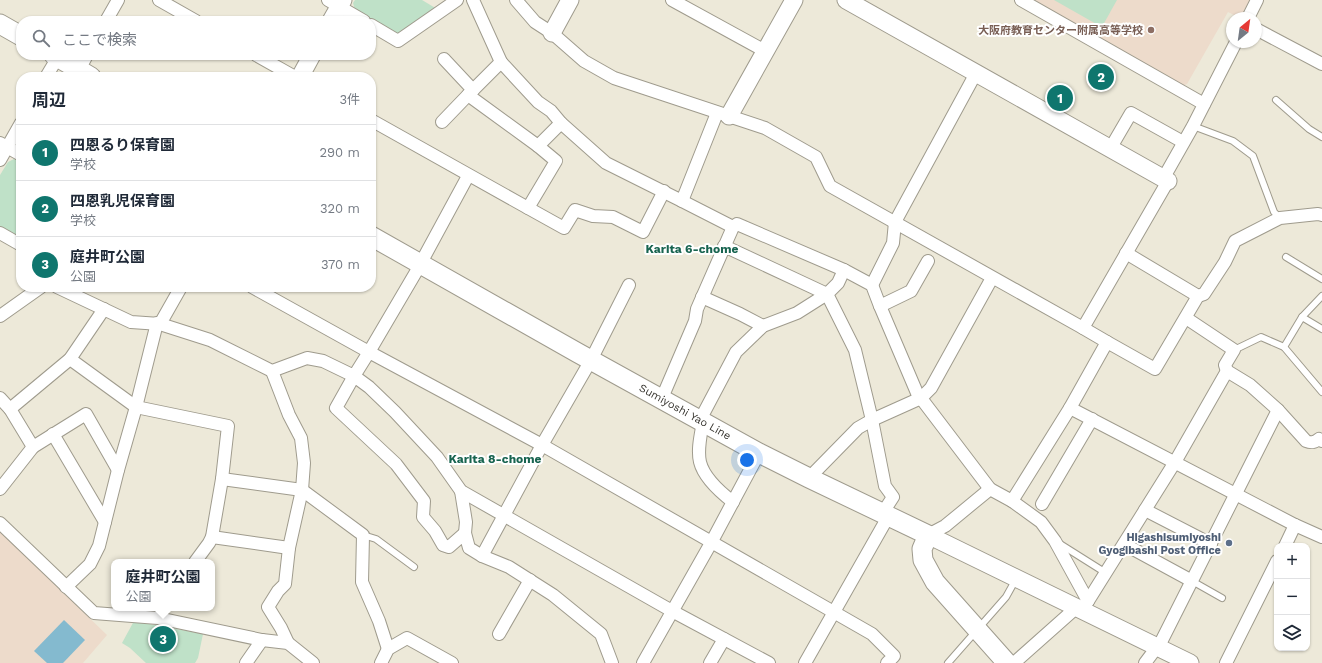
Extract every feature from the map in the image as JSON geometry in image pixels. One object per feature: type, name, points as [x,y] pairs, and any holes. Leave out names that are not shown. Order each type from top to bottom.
[{"type":"main road","points":[[0,24],[16,33]]},
{"type":"main road","points":[[67,60],[86,67]]},
{"type":"main road","name":"Sumiyoshi Yao Line","points":[[376,239],[759,453],[928,536]]},
{"type":"main road","points":[[928,536],[922,549],[923,560],[935,582],[1007,663]]},
{"type":"street","points":[[109,16],[118,0]]},
{"type":"street","points":[[159,0],[187,16]]},
{"type":"street","points":[[376,28],[398,41],[457,0]]},
{"type":"street","points":[[473,0],[501,62],[538,102],[551,111],[561,123],[606,163],[733,227]]},
{"type":"street","points":[[516,0],[535,22],[552,33],[584,61],[614,78],[765,128],[816,157],[830,186],[1155,369],[1198,296],[1204,294],[1225,262],[1235,241],[1280,218],[1321,212]]},
{"type":"street","points":[[552,33],[570,0]]},
{"type":"street","points":[[672,0],[765,51]]},
{"type":"street","points":[[682,201],[723,115],[765,51],[794,0]]},
{"type":"street","points":[[846,0],[1165,180]]},
{"type":"street","points":[[1021,0],[1204,104]]},
{"type":"street","points":[[1251,12],[1257,0]]},
{"type":"street","points":[[335,7],[354,16]]},
{"type":"street","points":[[1262,32],[1322,64]]},
{"type":"street","points":[[1083,328],[1126,253],[1233,48]]},
{"type":"street","points":[[444,59],[471,93],[556,161],[528,208]]},
{"type":"street","points":[[48,72],[54,60]]},
{"type":"street","points":[[265,60],[286,72]]},
{"type":"street","points":[[303,72],[309,60]]},
{"type":"street","points":[[442,122],[501,62]]},
{"type":"street","points":[[872,285],[893,242],[895,222],[976,73]]},
{"type":"street","points":[[1110,149],[1131,113],[1184,142]]},
{"type":"street","points":[[376,123],[468,176],[564,228],[575,210],[593,216],[612,217],[643,232],[664,191]]},
{"type":"street","points":[[538,146],[561,123]]},
{"type":"street","points":[[0,160],[4,145],[16,129]]},
{"type":"street","points":[[4,145],[16,152]]},
{"type":"street","points":[[465,534],[449,547],[443,545],[435,531],[423,517],[424,501],[396,464],[336,408],[420,264],[468,176]]},
{"type":"street","points":[[662,398],[694,321],[697,309],[724,246],[733,227],[737,224],[844,270],[872,285],[918,393],[990,489],[1012,501],[1041,522],[1055,541],[1082,606]]},
{"type":"street","points":[[0,233],[16,242]]},
{"type":"street","points":[[724,246],[827,294],[855,350],[872,420],[885,486],[893,497],[885,515],[805,663]]},
{"type":"street","points":[[1126,253],[1198,296]]},
{"type":"street","points":[[880,306],[911,291],[928,261]]},
{"type":"street","points":[[733,502],[715,486],[704,471],[700,461],[702,421],[736,352],[763,326],[797,313],[827,294],[838,283],[844,270]]},
{"type":"street","points":[[809,478],[858,428],[872,420],[921,398],[931,388],[992,278]]},
{"type":"street","points":[[482,556],[542,445],[591,360],[629,284]]},
{"type":"street","points":[[0,316],[34,292]]},
{"type":"street","points":[[67,292],[132,322],[159,324],[210,340],[272,371],[289,415],[301,438],[304,463],[302,490],[289,548],[285,584],[278,591],[268,607],[288,643],[313,663]]},
{"type":"street","points":[[66,587],[90,564],[99,546],[118,470],[159,324],[178,292]]},
{"type":"street","points":[[261,292],[368,352],[542,445],[872,634],[894,656],[887,663]]},
{"type":"street","points":[[702,298],[740,314],[763,326]]},
{"type":"street","points":[[10,409],[70,359],[104,309]]},
{"type":"street","points":[[1186,318],[1234,350],[1225,365],[1227,371],[1250,386],[1278,410],[1306,441],[1310,443],[1321,439]]},
{"type":"street","points":[[1012,501],[1070,408],[1108,342]]},
{"type":"street","points":[[272,371],[307,358],[323,361],[354,376],[370,387],[437,457],[461,491],[672,611],[769,663]]},
{"type":"street","points":[[70,359],[136,407],[228,426],[222,479],[212,537],[210,543],[197,559]]},
{"type":"street","points":[[1014,663],[1082,606],[1106,573],[1175,462],[1227,371]]},
{"type":"street","points":[[0,398],[10,409],[33,446]]},
{"type":"street","points":[[1070,408],[1295,525],[1322,537]]},
{"type":"street","points":[[1145,663],[1157,647],[1192,581],[1278,410]]},
{"type":"street","points":[[0,489],[33,446],[86,414],[118,470]]},
{"type":"street","points":[[1042,504],[1092,419]]},
{"type":"street","points":[[53,434],[105,522]]},
{"type":"street","points":[[643,663],[711,543],[759,453]]},
{"type":"street","points":[[222,479],[302,490],[363,535],[362,582],[379,621],[388,649]]},
{"type":"street","points":[[928,536],[945,526],[990,489]]},
{"type":"street","points":[[461,491],[466,522],[465,534],[469,548],[482,556],[509,567],[553,595],[600,634],[612,663]]},
{"type":"street","points":[[1145,510],[1211,544]]},
{"type":"street","points":[[0,523],[94,613],[160,613],[262,640],[288,643]]},
{"type":"street","points":[[1286,543],[1295,525]]},
{"type":"street","points":[[928,536],[1017,578],[1082,606],[1157,647],[1190,663]]},
{"type":"street","points":[[212,537],[289,548]]},
{"type":"street","points":[[1124,544],[1192,581]]},
{"type":"street","points":[[1226,663],[1274,567]]},
{"type":"street","points":[[499,634],[530,580]]},
{"type":"street","points":[[380,663],[388,649],[407,638],[452,663]]},
{"type":"street","points":[[710,663],[724,639]]},
{"type":"street","points":[[246,663],[262,640]]},
{"type":"lane","points":[[1276,100],[1309,129],[1322,137]]},
{"type":"lane","points":[[1193,126],[1233,141],[1253,156],[1274,212],[1280,218]]},
{"type":"lane","points":[[1286,257],[1322,279]]},
{"type":"lane","points":[[1284,347],[1302,316],[1322,296]]},
{"type":"lane","points":[[1302,316],[1322,329]]},
{"type":"lane","points":[[1234,350],[1261,337],[1284,347],[1322,392]]},
{"type":"lane","points":[[363,535],[376,538],[414,567]]},
{"type":"lane","points":[[1055,541],[1106,573]]},
{"type":"lane","points":[[948,663],[977,628],[1006,597],[1017,578]]},
{"type":"lane","points":[[1192,581],[1222,598]]},
{"type":"shaded area","name":"大阪府教育センター附属高等学校","points":[[1031,0],[1250,0],[1244,12],[1226,12],[1226,16],[1187,84],[1182,86]]},
{"type":"shaded area","points":[[0,532],[107,635],[83,663],[0,663]]},
{"type":"green space","points":[[355,0],[422,0],[437,9],[400,35],[376,22],[376,16],[366,16],[355,10],[353,3]]},
{"type":"green space","points":[[1054,0],[1117,0],[1103,25],[1098,25]]},
{"type":"green space","points":[[14,159],[16,160],[16,235],[0,227],[0,175],[8,162]]},
{"type":"green space","points":[[134,621],[203,634],[198,658],[195,663],[146,663],[130,648],[122,643]]},
{"type":"water","points":[[64,620],[85,640],[63,663],[47,663],[34,651]]},
{"type":"place","name":"大阪府教育センター附属高等学校","points":[[1151,30]]},
{"type":"place","name":"四恩乳児保育園","points":[[1101,77]]},
{"type":"place","name":"四恩るり保育園","points":[[1060,98]]},
{"type":"place","name":"Higashisumiyoshi Gyogibashi Post Office","points":[[1229,543]]},
{"type":"place","name":"庭井町公園","points":[[163,639]]},
{"type":"district","name":"Karita 6-chome","points":[[692,249]]},
{"type":"district","name":"Karita 8-chome","points":[[495,459]]}]
